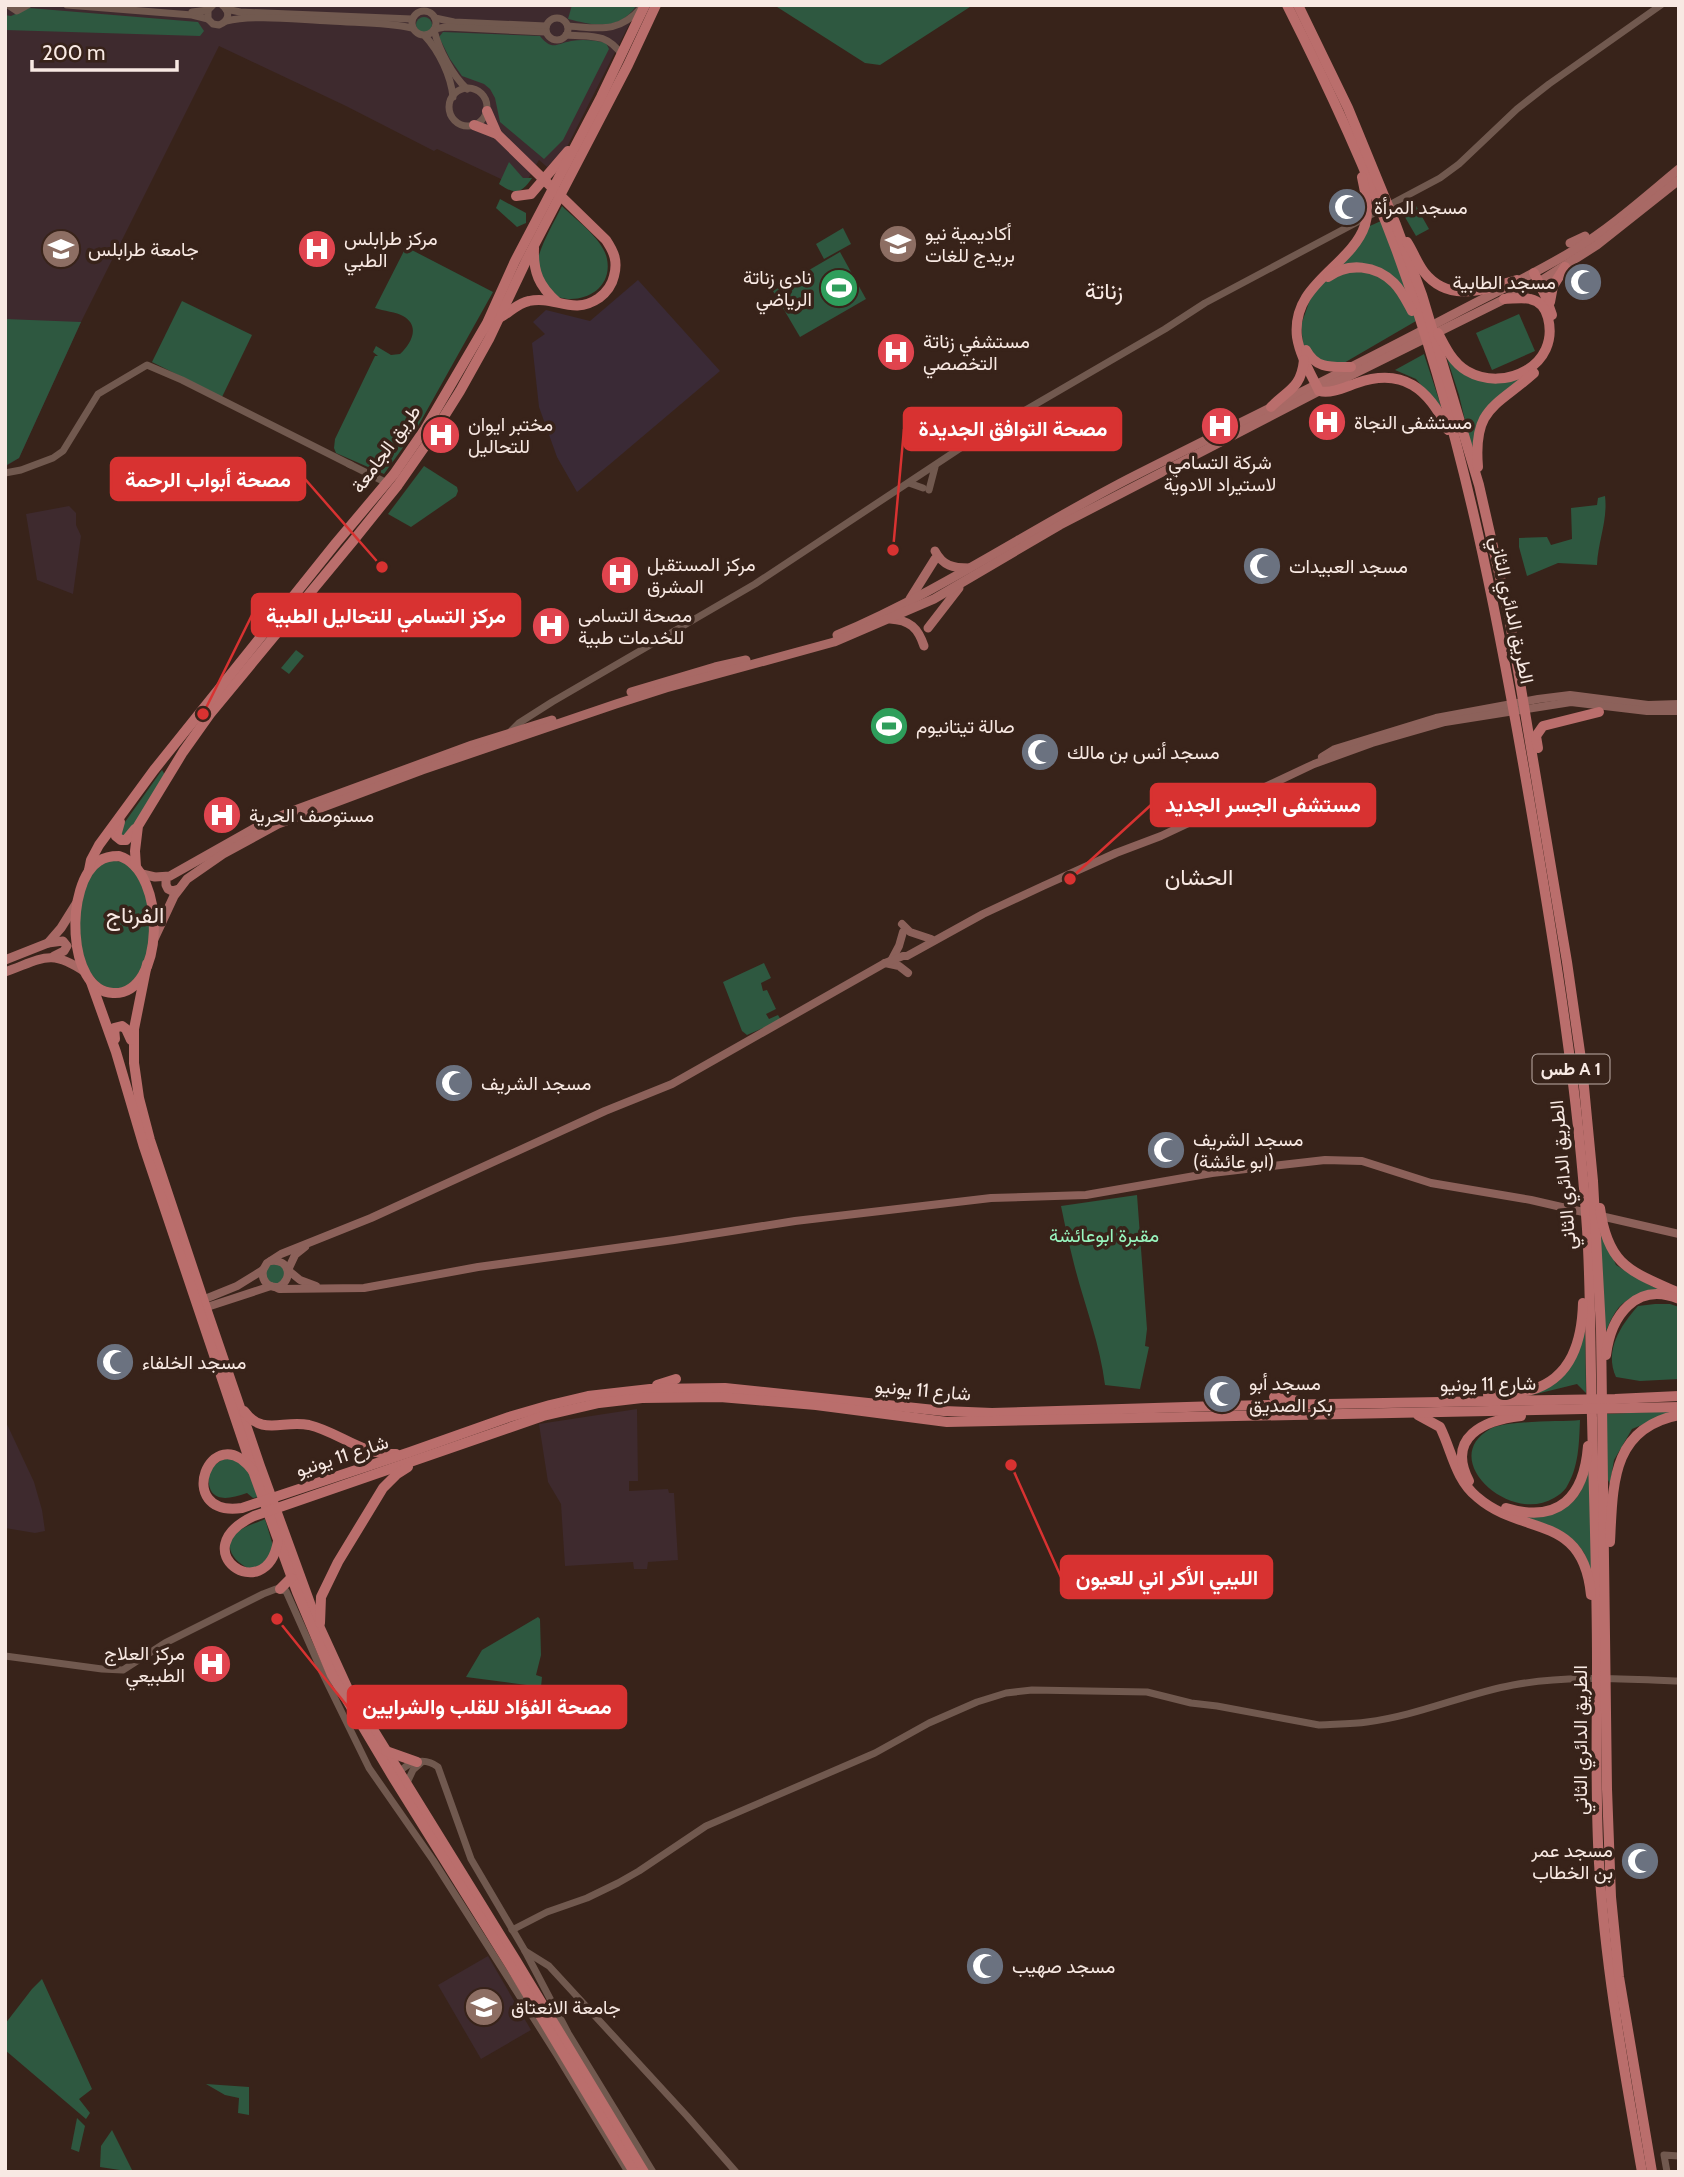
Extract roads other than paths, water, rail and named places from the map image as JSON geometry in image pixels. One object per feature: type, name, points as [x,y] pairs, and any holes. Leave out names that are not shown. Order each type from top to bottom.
[{"type":"highway","name":"طريق الجامعة","points":[[89,870],[99,845],[154,770],[387,483],[425,429],[480,334],[622,55],[644,5]]},
{"type":"highway","name":"طريق الجامعة","points":[[139,870],[135,851],[138,826],[183,752],[408,471],[460,391],[628,65],[656,5]]},
{"type":"highway","name":"الطريق الدائري الثاني","points":[[1287,5],[1357,155],[1396,248],[1467,483],[1503,643],[1557,966],[1572,1074],[1587,1229],[1596,1521],[1596,1776],[1603,1916],[1617,2028],[1642,2172]]},
{"type":"highway","name":"الطريق الدائري الثاني","points":[[1298,5],[1348,108],[1422,295],[1479,485],[1509,617],[1541,804],[1576,1023],[1589,1149],[1601,1329],[1604,1630],[1612,1909],[1619,1977],[1652,2172]]},
{"type":"highway","points":[[487,111],[497,134]]},
{"type":"highway","points":[[474,125],[497,134],[606,240],[614,253],[615,270],[608,290],[598,299],[582,306],[532,300],[500,317]]},
{"type":"highway","points":[[516,196],[531,194],[575,143]]},
{"type":"highway","points":[[1357,155],[1367,204],[1365,223],[1354,244],[1315,283],[1303,304],[1297,334],[1304,359],[1318,388],[1329,392],[1384,376],[1412,384],[1425,393],[1448,429],[1467,483]]},
{"type":"highway","points":[[1396,225],[1424,271],[1443,288],[1470,293],[1517,281]]},
{"type":"highway","points":[[534,245],[537,279],[560,304]]},
{"type":"highway","points":[[1350,367],[1317,364],[1307,353],[1301,334],[1303,315],[1312,294],[1322,282],[1341,270],[1351,267],[1366,268],[1385,275],[1399,288],[1424,335]]},
{"type":"highway","points":[[1479,485],[1476,450],[1481,425],[1495,402],[1531,375],[1542,364],[1550,349],[1553,334],[1550,306],[1553,286],[1564,267]]},
{"type":"highway","points":[[1536,277],[1550,306]]},
{"type":"highway","points":[[1422,295],[1441,340],[1454,360],[1477,376],[1500,379],[1520,375],[1532,368],[1547,346],[1549,334],[1547,314],[1538,303],[1530,299],[1503,299]]},
{"type":"highway","points":[[1271,407],[1298,384],[1304,359]]},
{"type":"highway","points":[[1541,804],[1544,791],[1536,738],[1539,730],[1543,726],[1599,712]]},
{"type":"highway","points":[[126,809],[116,836],[126,840],[138,826]]},
{"type":"highway","points":[[396,1775],[386,1751],[337,1670],[303,1588],[239,1405],[201,1305],[144,1147],[116,1052],[85,972],[76,935],[76,904],[89,870],[100,860],[123,857],[139,870],[149,889],[154,911],[153,941],[134,1029],[137,1090],[150,1140],[201,1305],[253,1471],[291,1578],[332,1675],[643,2172]]},
{"type":"highway","points":[[91,982],[102,991],[123,993],[138,983],[147,964]]},
{"type":"highway","points":[[116,1052],[116,1026],[126,1029],[133,1047]]},
{"type":"highway","points":[[1589,1149],[1610,1248],[1619,1261],[1632,1272],[1679,1293]]},
{"type":"highway","points":[[1451,1457],[1449,1412],[1455,1401],[1534,1389],[1548,1382],[1566,1365],[1576,1350],[1582,1326],[1587,1229]]},
{"type":"highway","points":[[1602,1457],[1604,1368],[1611,1331],[1617,1317],[1633,1301],[1646,1295],[1672,1296],[1679,1299]]},
{"type":"highway","points":[[641,1390],[676,1379]]},
{"type":"highway","name":"شارع 11 يونيو","points":[[288,1498],[410,1452],[422,1455],[509,1417],[588,1396],[641,1390],[725,1388],[947,1422],[1558,1410],[1572,1405]]},
{"type":"highway","points":[[1615,1404],[1679,1390]]},
{"type":"highway","points":[[850,1393],[876,1399],[885,1405]]},
{"type":"highway","name":"شارع 11 يونيو","points":[[288,1498],[543,1416],[599,1403],[642,1398],[708,1396],[992,1413],[1455,1401],[1572,1405]]},
{"type":"highway","points":[[1636,1398],[1679,1396]]},
{"type":"highway","points":[[1274,1397],[1320,1405]]},
{"type":"highway","points":[[239,1405],[253,1422],[260,1425],[300,1423],[328,1431],[378,1453],[410,1452]]},
{"type":"highway","points":[[1572,1405],[1679,1407]]},
{"type":"highway","points":[[1558,1410],[1504,1418],[1478,1428],[1469,1437],[1462,1459],[1464,1472],[1470,1483],[1491,1501],[1514,1510],[1538,1512],[1562,1505],[1581,1483],[1592,1418]]},
{"type":"highway","points":[[1414,1413],[1440,1427],[1463,1483],[1485,1504],[1560,1535],[1581,1555],[1590,1585],[1597,1668]]},
{"type":"highway","points":[[1604,1630],[1614,1487],[1620,1461],[1630,1441],[1641,1430],[1665,1418],[1679,1415]]},
{"type":"highway","points":[[253,1471],[242,1458],[233,1455],[213,1460],[207,1466],[202,1479],[207,1497],[215,1505],[235,1509],[288,1498]]},
{"type":"highway","points":[[319,1627],[321,1597],[338,1562],[383,1488],[422,1455]]},
{"type":"highway","points":[[278,1541],[275,1555],[263,1569],[236,1569],[230,1563],[225,1548],[229,1532],[241,1522],[288,1498]]},
{"type":"highway","points":[[280,1589],[291,1578]]},
{"type":"highway","points":[[386,1751],[420,1762]]},
{"type":"highway","points":[[404,1787],[591,2106],[635,2172]]},
{"type":"main road","points":[[1446,323],[1503,299],[1575,249],[1679,169]]},
{"type":"main road","points":[[139,870],[155,877],[166,877],[264,823],[295,810],[512,732],[834,642],[888,620],[963,584],[1060,525],[1318,388],[1412,342],[1517,281],[1564,267],[1597,245],[1679,180]]},
{"type":"main road","points":[[1570,243],[1579,240],[1629,204],[1642,199]]},
{"type":"main road","points":[[153,941],[179,889],[187,879],[243,842],[278,824],[422,770],[715,667],[767,656],[841,633],[908,602],[1067,512],[1271,407],[1318,388],[1350,367],[1412,342]]},
{"type":"main road","points":[[908,602],[935,555],[952,567],[971,568]]},
{"type":"main road","points":[[928,628],[963,584]]},
{"type":"main road","points":[[888,620],[906,621],[914,626],[924,646]]},
{"type":"main road","points":[[902,956],[906,950],[1043,885],[1161,836],[1336,755],[1433,725],[1570,695],[1647,705],[1679,705]]},
{"type":"main road","points":[[1538,702],[1572,702],[1647,711],[1679,711]]},
{"type":"main road","points":[[166,877],[168,889],[179,889]]},
{"type":"main road","points":[[201,1305],[263,1270],[281,1254],[672,1084],[888,962],[907,956],[1043,885]]},
{"type":"main road","points":[[48,943],[76,904]]},
{"type":"main road","points":[[888,962],[897,951],[902,928],[931,939]]},
{"type":"main road","points":[[5,960],[48,943],[63,941],[66,946],[64,951],[5,972]]},
{"type":"main road","points":[[52,956],[69,961],[85,972]]},
{"type":"main road","points":[[888,962],[908,973]]},
{"type":"main road","points":[[263,1270],[264,1280],[279,1289],[364,1288],[478,1267],[795,1221],[991,1198],[1086,1195],[1212,1173],[1325,1160],[1362,1161],[1431,1183],[1574,1209],[1679,1234]]},
{"type":"main road","points":[[201,1305],[286,1282],[288,1271],[299,1251],[313,1242]]},
{"type":"main road","points":[[270,1262],[281,1262],[288,1271],[310,1285],[339,1289]]},
{"type":"street","points":[[8,5],[17,10],[27,6]]},
{"type":"street","points":[[68,5],[182,15],[208,19],[216,25],[243,19],[282,19],[389,25],[412,29],[425,36],[433,45],[448,76],[453,97],[450,112],[455,121],[464,126],[483,120],[487,111],[486,101],[481,93],[467,89],[459,91],[453,97]]},
{"type":"street","points":[[116,5],[195,12],[211,8],[208,19]]},
{"type":"street","points":[[568,26],[566,36],[561,40],[549,38],[546,29],[549,20],[557,18],[568,26],[614,28],[628,21],[644,5]]},
{"type":"street","points":[[512,732],[519,723],[552,702],[755,584],[936,464],[1205,303],[1418,191],[1459,164],[1517,109],[1549,84],[1661,5]]},
{"type":"street","points":[[224,7],[228,16],[226,21]]},
{"type":"street","points":[[224,7],[247,13],[412,19]]},
{"type":"street","points":[[412,29],[412,19],[416,13],[423,11],[430,12],[435,18],[454,22],[546,29]]},
{"type":"street","points":[[435,18],[438,42],[455,74],[467,89]]},
{"type":"street","points":[[425,36],[435,29],[445,27],[546,29]]},
{"type":"street","points":[[566,36],[604,38],[614,44],[622,55]]},
{"type":"street","points":[[5,473],[53,458],[64,451],[98,394],[147,365],[387,483]]},
{"type":"street","points":[[908,483],[926,489],[936,464]]},
{"type":"street","points":[[5,480],[15,472]]},
{"type":"street","points":[[5,1656],[123,1670],[176,1637],[263,1594],[284,1589],[369,1768],[433,1860],[576,2080]]},
{"type":"street","points":[[512,1930],[547,1912],[587,1898],[628,1878],[706,1826],[875,1752],[929,1723],[977,1702],[1006,1693],[1032,1689],[1147,1692],[1191,1703],[1319,1725],[1367,1722],[1406,1714],[1502,1687],[1585,1677],[1679,1681]]},
{"type":"street","points":[[404,1787],[420,1762]]},
{"type":"street","points":[[396,1775],[406,1765],[420,1762],[438,1767],[471,1859],[525,1951],[562,2022],[653,2172]]},
{"type":"street","points":[[525,1951],[549,1966],[736,2172]]},
{"type":"street","points":[[591,2106],[628,2172]]},
{"type":"street","points":[[1667,2172],[1664,2155],[1679,2156]]},
{"type":"place","name":"مسجد المرأة","points":[[1347,207]]},
{"type":"place","name":"أكاديمية نيو بريدج للغات","points":[[898,244]]},
{"type":"place","name":"جامعة طرابلس","points":[[61,249]]},
{"type":"place","name":"مركز طرابلس الطبي","points":[[317,249]]},
{"type":"place","name":"مسجد الطابية","points":[[1583,282]]},
{"type":"place","name":"نادي زناتة الرياضي","points":[[839,288]]},
{"type":"place","name":"مستشفي زناتة التخصصي","points":[[896,352]]},
{"type":"place","name":"مستشفى النجاة","points":[[1327,422]]},
{"type":"place","name":"شركة التسامي لاستيراد الادوية","points":[[1220,426]]},
{"type":"place","name":"مختبر ايوان للتحاليل","points":[[441,435]]},
{"type":"place","name":"مصحة التوافق الجديدة","points":[[893,550]]},
{"type":"place","name":"مسجد العبيدات","points":[[1262,566]]},
{"type":"place","name":"مصحة أبواب الرحمة","points":[[382,567]]},
{"type":"place","name":"مركز المستقبل المشرق","points":[[620,575]]},
{"type":"place","name":"مصحة التسامي للخدمات طبية","points":[[551,626]]},
{"type":"place","name":"مركز التسامي للتحاليل الطبية","points":[[203,714]]},
{"type":"place","name":"صالة تيتانيوم","points":[[889,726]]},
{"type":"place","name":"مسجد أنس بن مالك","points":[[1040,752]]},
{"type":"place","name":"مستوصف الحرية","points":[[222,815]]},
{"type":"place","name":"مستشفى الجسر الجديد","points":[[1070,879]]},
{"type":"place","name":"مسجد الشريف","points":[[454,1083]]},
{"type":"place","name":"مسجد الشريف (ابو عائشة)","points":[[1166,1150]]},
{"type":"place","name":"مسجد الخلفاء","points":[[115,1362]]},
{"type":"place","name":"مسجد أبو بكر الصديق","points":[[1222,1394]]},
{"type":"place","name":"الليبي الأكر اني للعيون","points":[[1011,1465]]},
{"type":"place","name":"مصحة الفؤاد للقلب والشرايين","points":[[277,1619]]},
{"type":"place","name":"مركز العلاج الطبيعي","points":[[212,1664]]},
{"type":"place","name":"مسجد عمر بن الخطاب","points":[[1640,1861]]},
{"type":"place","name":"مسجد صهيب","points":[[985,1966]]},
{"type":"place","name":"جامعة الانعتاق","points":[[484,2007]]},
{"type":"district","name":"زناتة","points":[[1104,291]]},
{"type":"district","name":"الحشان","points":[[1199,877]]},
{"type":"district","name":"الفرناج","points":[[135,915]]},
{"type":"park label","name":"مقبرة ابوعائشة","points":[[1104,1235]]}]
